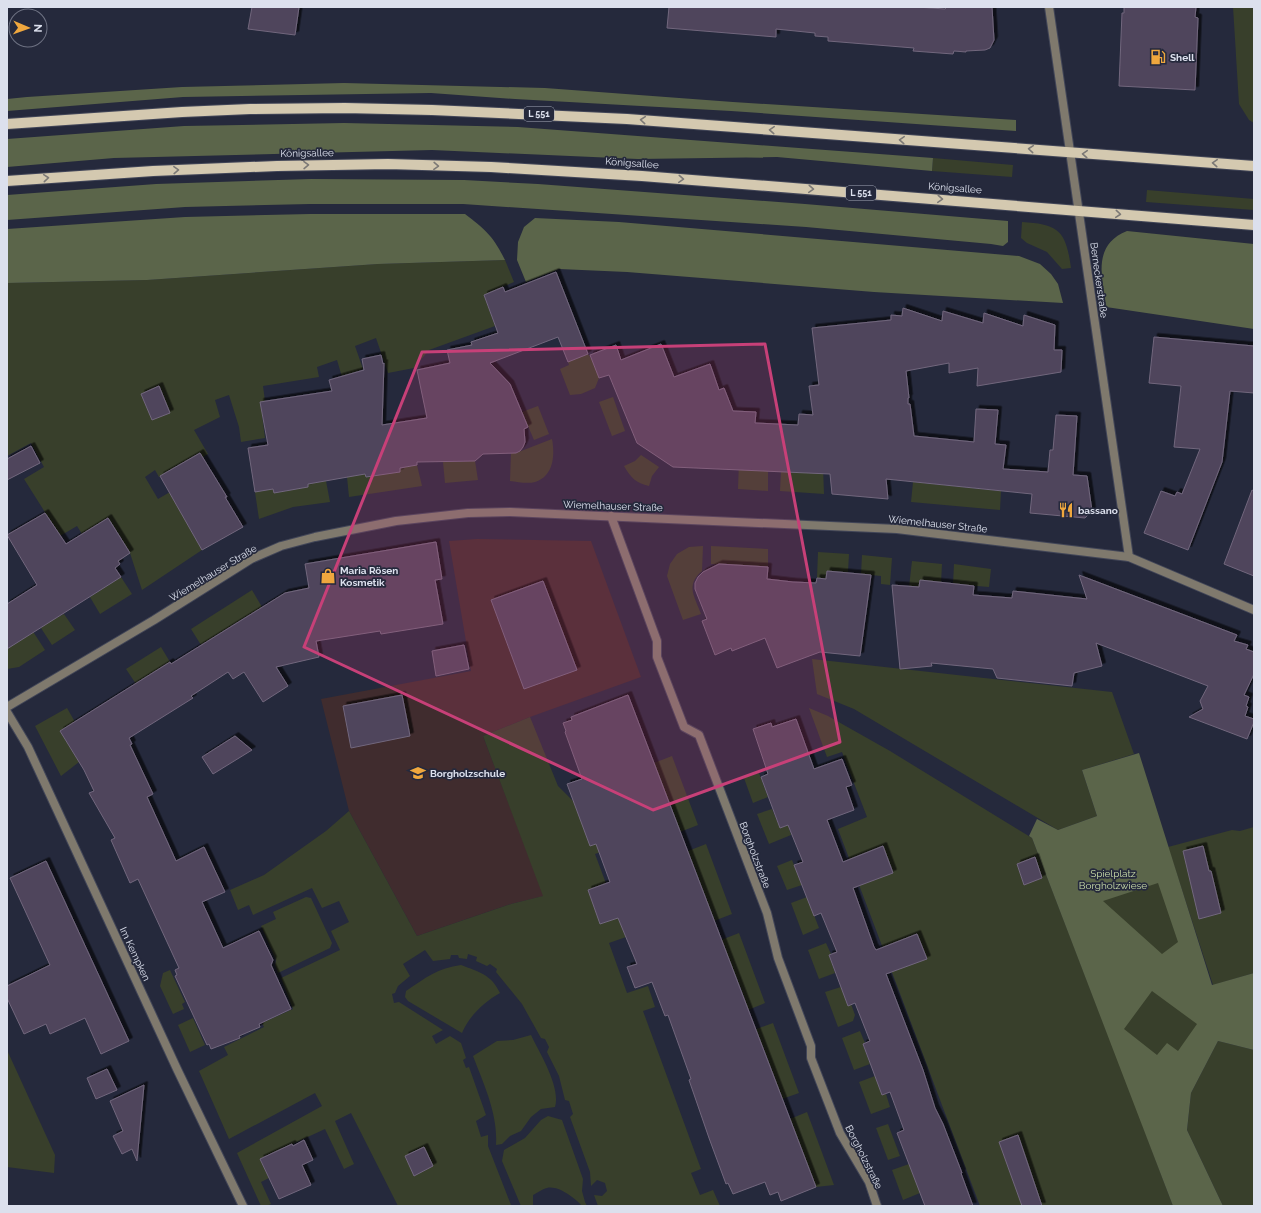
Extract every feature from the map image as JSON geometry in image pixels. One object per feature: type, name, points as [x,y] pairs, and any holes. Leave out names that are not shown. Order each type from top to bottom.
[{"type":"main road","name":"L 551","points":[[7,124],[250,109],[344,108],[432,110],[627,119],[1254,166]]},
{"type":"main road","name":"Königsallee","points":[[7,181],[153,171],[278,166],[388,164],[467,166],[562,170],[1254,224]]},
{"type":"street","name":"Berneckerstraße","points":[[1049,7],[1129,556]]},
{"type":"street","name":"Wiemelhauser Straße","points":[[7,707],[154,620],[250,559],[281,546],[315,537],[396,521],[444,515],[510,512],[897,529],[1129,556],[1254,610]]},
{"type":"street","name":"Borgholzstraße","points":[[611,516],[657,641],[657,657],[684,727],[699,735],[767,913],[778,958],[811,1046],[811,1058],[826,1097],[840,1133],[868,1182],[877,1206]]},
{"type":"street","name":"Im Kempken","points":[[7,712],[28,747],[228,1177],[244,1206]]},
{"type":"highlighted area","points":[[765,344],[840,742],[653,810],[304,647],[422,352]]},
{"type":"shaded area","name":"Borgholzschule","points":[[477,539],[591,541],[641,677],[530,717],[483,736],[544,896],[511,904],[417,936],[349,811],[321,699],[471,671],[449,541]]},
{"type":"green space","points":[[1233,7],[1254,7],[1254,123],[1249,120],[1239,104]]},
{"type":"green space","points":[[344,83],[545,88],[733,102],[1016,120],[1016,131],[731,111],[431,93],[183,97],[7,111],[7,99],[27,97],[182,87]]},
{"type":"green space","points":[[344,123],[518,127],[933,158],[932,171],[777,157],[638,159],[432,150],[114,158],[7,167],[7,139],[184,126]]},
{"type":"green space","points":[[933,158],[1013,165],[1012,177],[932,171]]},
{"type":"green space","points":[[311,179],[464,180],[538,184],[1008,221],[1008,242],[1003,246],[806,227],[463,204],[310,204],[185,207],[7,220],[7,195],[156,184]]},
{"type":"green space","points":[[1147,190],[1254,199],[1254,210],[1146,202]]},
{"type":"green space","points":[[310,214],[465,214],[488,234],[497,245],[505,260],[378,264],[147,280],[7,283],[7,229],[185,217]]},
{"type":"green space","points":[[535,218],[619,222],[1019,256],[1040,264],[1051,274],[1058,284],[1063,303],[874,292],[627,272],[559,269],[526,282],[517,260],[518,242],[524,227]]},
{"type":"green space","points":[[1022,222],[1045,225],[1059,232],[1067,246],[1071,268],[1062,269],[1047,252],[1027,243],[1021,238]]},
{"type":"green space","points":[[1127,231],[1254,244],[1254,329],[1106,307],[1102,273],[1104,253],[1108,245],[1116,237]]},
{"type":"green space","points":[[505,260],[514,282],[484,295],[495,326],[429,350],[414,368],[388,373],[376,338],[355,346],[363,369],[342,377],[337,360],[317,367],[319,377],[263,386],[265,401],[262,415],[265,438],[241,442],[239,427],[229,395],[215,400],[220,417],[194,430],[208,454],[181,470],[178,466],[159,477],[155,470],[145,477],[158,499],[170,492],[202,550],[142,590],[130,553],[108,518],[82,534],[77,526],[60,536],[24,479],[44,467],[31,443],[7,456],[7,283],[147,280],[378,264]]},
{"type":"green space","points":[[588,354],[599,378],[595,388],[581,394],[570,395],[560,369],[569,365],[568,362]]},
{"type":"green space","points":[[613,397],[625,431],[612,436],[599,402]]},
{"type":"green space","points":[[538,406],[549,434],[534,440],[522,412]]},
{"type":"green space","points":[[552,439],[552,464],[546,475],[532,483],[510,481],[511,453],[516,453]]},
{"type":"green space","points":[[641,455],[659,467],[652,476],[649,486],[634,479],[624,466],[635,461]]},
{"type":"green space","points":[[475,461],[478,480],[445,483],[443,462]]},
{"type":"green space","points":[[739,461],[768,471],[768,491],[738,489]]},
{"type":"green space","points":[[417,465],[422,486],[349,497],[347,477],[365,474],[366,477],[400,472],[400,468]]},
{"type":"green space","points":[[823,466],[824,494],[780,491],[781,471]]},
{"type":"green space","points":[[326,481],[330,502],[293,507],[259,519],[255,492],[273,489],[274,493],[308,487],[308,484]]},
{"type":"green space","points":[[913,482],[1001,491],[1000,510],[911,502]]},
{"type":"green space","points":[[703,546],[702,571],[694,581],[693,586],[694,597],[701,614],[683,620],[667,576],[670,564],[677,554],[689,547]]},
{"type":"green space","points":[[711,546],[768,549],[768,567],[711,564]]},
{"type":"green space","points":[[818,552],[849,554],[848,572],[827,571],[826,579],[817,578]]},
{"type":"green space","points":[[862,555],[892,558],[890,585],[881,584],[881,576],[861,574]]},
{"type":"green space","points":[[912,561],[942,564],[941,583],[920,580],[919,588],[909,587]]},
{"type":"green space","points":[[954,564],[991,569],[989,587],[953,584]]},
{"type":"green space","points":[[121,577],[132,594],[100,614],[90,597]]},
{"type":"green space","points":[[252,590],[262,607],[201,645],[191,629]]},
{"type":"green space","points":[[64,614],[75,630],[52,645],[40,624],[54,616],[56,618]]},
{"type":"green space","points":[[32,630],[45,650],[19,667],[7,669],[7,639],[12,646],[20,641],[18,638]]},
{"type":"green space","points":[[161,647],[170,662],[136,684],[126,669]]},
{"type":"green space","points":[[812,659],[1112,692],[1134,754],[1082,770],[1097,816],[1058,830],[854,709],[817,694]]},
{"type":"green space","points":[[67,708],[75,722],[60,731],[79,762],[61,776],[35,726]]},
{"type":"green space","points":[[809,708],[828,716],[890,751],[1032,838],[1108,1035],[1098,817],[1135,757],[1214,997],[1141,1121],[1173,1206],[980,1206],[838,829],[867,817],[842,752],[827,757]]},
{"type":"green space","points":[[530,717],[558,786],[618,846],[595,854],[626,937],[609,943],[627,993],[648,986],[655,1007],[643,1011],[701,1169],[691,1173],[700,1195],[713,1190],[720,1206],[598,1206],[594,1195],[602,1196],[607,1191],[605,1183],[597,1180],[591,1186],[590,1172],[570,1117],[573,1114],[569,1101],[565,1100],[559,1076],[547,1052],[549,1047],[545,1039],[541,1038],[522,1004],[496,972],[497,969],[490,964],[487,966],[476,961],[477,957],[468,954],[467,959],[459,958],[458,955],[451,955],[450,959],[433,961],[425,950],[403,964],[410,976],[398,986],[395,993],[392,994],[394,1003],[399,1002],[443,1030],[432,1036],[436,1044],[450,1036],[461,1043],[466,1058],[463,1060],[466,1068],[469,1067],[486,1115],[476,1121],[481,1137],[488,1135],[488,1146],[511,1205],[398,1206],[351,1113],[335,1121],[354,1164],[344,1169],[325,1129],[260,1159],[269,1178],[261,1182],[271,1204],[261,1206],[237,1153],[322,1106],[315,1093],[229,1139],[199,1071],[228,1055],[224,1047],[264,1027],[262,1023],[293,1009],[281,978],[340,950],[331,931],[349,922],[339,901],[322,908],[312,888],[253,915],[249,905],[238,910],[230,890],[264,875],[326,831],[349,811],[417,936],[511,904],[543,896],[483,736]]},
{"type":"green space","name":"Spielplatz Borgholzwiese","points":[[1139,753],[1212,985],[1254,973],[1254,1050],[1218,1041],[1191,1093],[1187,1130],[1223,1206],[1173,1206],[1032,838],[1029,836],[1037,819],[1058,830],[1097,816],[1082,770]],"holes":[[[1158,883],[1178,942],[1162,954],[1103,901]],[[1152,991],[1197,1024],[1178,1051],[1167,1043],[1157,1055],[1124,1029]]]},
{"type":"green space","points":[[672,756],[698,825],[680,832],[654,763]]},
{"type":"green space","points":[[759,773],[768,797],[753,803],[744,778]]},
{"type":"green space","points":[[772,809],[780,828],[788,825],[791,835],[769,844],[757,814]]},
{"type":"green space","points":[[1254,827],[1254,973],[1213,985],[1168,847],[1232,830],[1240,831]]},
{"type":"green space","points":[[706,844],[732,914],[714,921],[688,851]]},
{"type":"green space","points":[[792,860],[802,885],[787,890],[777,866]]},
{"type":"green space","points":[[306,897],[311,898],[332,943],[330,948],[278,973],[275,965],[276,960],[261,926],[276,919],[273,912]]},
{"type":"green space","points":[[807,897],[819,928],[803,935],[791,903]]},
{"type":"green space","points":[[739,933],[765,1003],[748,1010],[742,991],[721,940]]},
{"type":"green space","points":[[826,943],[831,954],[829,955],[835,973],[819,979],[808,950]]},
{"type":"green space","points":[[461,965],[484,974],[493,982],[500,993],[488,1001],[473,1015],[462,1033],[408,1001],[405,997],[406,991],[438,971]]},
{"type":"green space","points":[[170,970],[185,1002],[182,1004],[184,1009],[173,1014],[160,986],[163,973]]},
{"type":"green space","points":[[841,987],[848,1006],[851,1004],[855,1015],[853,1021],[838,1027],[825,992]]},
{"type":"green space","points":[[193,1018],[205,1045],[190,1052],[178,1025]]},
{"type":"green space","points":[[773,1023],[799,1093],[782,1099],[756,1029]]},
{"type":"green space","points":[[860,1031],[865,1043],[863,1045],[870,1064],[854,1070],[842,1038]]},
{"type":"green space","points":[[531,1035],[552,1080],[556,1099],[555,1107],[541,1109],[531,1117],[521,1131],[510,1136],[502,1144],[496,1145],[493,1111],[473,1056],[497,1041],[513,1040]]},
{"type":"green space","points":[[1218,1041],[1254,1050],[1254,1206],[1223,1206],[1187,1130],[1191,1093]]},
{"type":"green space","points":[[7,1050],[55,1155],[54,1173],[7,1167]]},
{"type":"green space","points":[[875,1076],[882,1095],[886,1094],[890,1107],[871,1114],[859,1082]]},
{"type":"green space","points":[[807,1112],[834,1185],[816,1187],[790,1119]]},
{"type":"green space","points":[[548,1116],[562,1120],[583,1179],[582,1191],[587,1206],[582,1206],[575,1199],[561,1190],[556,1188],[547,1188],[533,1195],[533,1206],[521,1206],[502,1161],[504,1150],[525,1138],[541,1120]]},
{"type":"green space","points":[[888,1124],[900,1156],[888,1160],[876,1128]]},
{"type":"green space","points":[[909,1164],[920,1193],[903,1200],[892,1170]]},
{"type":"building","points":[[252,7],[299,7],[295,35],[248,29]]},
{"type":"building","points":[[669,7],[917,7],[945,9],[947,7],[992,7],[994,40],[990,48],[985,50],[966,52],[954,51],[953,54],[913,51],[914,48],[828,41],[828,37],[815,36],[815,33],[776,29],[776,37],[667,28]]},
{"type":"building","name":"Shell","points":[[1124,7],[1196,7],[1195,17],[1198,18],[1195,90],[1119,86],[1122,13],[1124,13]]},
{"type":"building","points":[[556,272],[588,354],[568,362],[558,337],[490,363],[510,384],[528,427],[524,429],[525,442],[520,451],[516,453],[483,454],[475,461],[417,462],[417,465],[400,468],[400,472],[366,477],[365,474],[308,484],[308,487],[274,493],[273,489],[255,492],[248,448],[268,445],[260,402],[332,391],[329,380],[364,370],[362,359],[381,355],[383,364],[384,363],[382,425],[427,418],[417,370],[450,363],[447,350],[472,345],[471,342],[498,333],[484,295],[503,287],[505,292]]},
{"type":"building","points":[[903,308],[942,321],[943,311],[983,323],[984,313],[1023,326],[1024,315],[1055,325],[1054,350],[1062,350],[1061,372],[977,386],[978,368],[949,373],[949,363],[906,371],[909,398],[908,404],[910,404],[914,436],[974,442],[976,409],[998,410],[995,444],[1006,445],[1003,469],[1048,472],[1050,450],[1053,450],[1056,415],[1077,416],[1073,475],[1087,476],[1092,511],[1085,518],[1030,513],[1032,494],[886,479],[888,499],[832,494],[830,474],[673,467],[637,443],[609,375],[599,378],[590,355],[616,345],[621,360],[661,344],[674,377],[710,364],[719,390],[724,388],[733,411],[756,412],[755,423],[798,425],[799,414],[813,415],[809,386],[819,385],[812,328],[891,320],[891,315],[902,316]]},
{"type":"building","points":[[1154,337],[1254,346],[1254,393],[1230,391],[1222,462],[1188,550],[1144,533],[1161,491],[1175,496],[1177,492],[1182,494],[1200,449],[1174,447],[1181,386],[1149,383]]},
{"type":"building","points":[[159,386],[170,413],[152,420],[141,394]]},
{"type":"building","points":[[31,446],[40,463],[7,480],[7,459]]},
{"type":"building","points":[[200,453],[227,497],[225,497],[243,527],[202,550],[160,476]]},
{"type":"building","points":[[1252,490],[1254,491],[1254,576],[1224,564]]},
{"type":"building","points":[[45,513],[66,544],[108,518],[130,553],[118,561],[120,564],[115,568],[121,577],[7,649],[7,604],[37,585],[7,535]]},
{"type":"building","points":[[436,542],[442,579],[435,580],[443,624],[381,634],[380,631],[316,641],[319,657],[276,667],[288,686],[263,702],[244,672],[233,679],[228,672],[191,696],[193,698],[129,738],[132,744],[130,745],[153,794],[147,797],[176,861],[204,847],[225,892],[202,902],[223,948],[259,931],[273,960],[271,965],[291,1009],[259,1024],[260,1027],[239,1036],[240,1038],[211,1049],[209,1044],[207,1045],[175,976],[177,975],[175,970],[179,968],[138,879],[130,883],[111,840],[115,838],[89,793],[94,791],[84,770],[60,731],[170,662],[171,664],[285,593],[309,588],[305,564]]},
{"type":"building","points":[[719,564],[768,567],[767,579],[793,582],[816,583],[817,578],[826,579],[827,571],[871,575],[860,656],[820,652],[777,668],[765,638],[732,651],[731,648],[715,655],[702,621],[707,619],[695,589],[695,583],[703,572]]},
{"type":"building","points":[[1079,575],[1237,635],[1234,641],[1248,645],[1246,649],[1254,652],[1254,674],[1244,695],[1249,697],[1245,716],[1254,719],[1254,722],[1247,739],[1189,717],[1203,709],[1200,701],[1208,686],[1096,643],[1102,666],[1074,673],[1072,686],[997,678],[993,669],[931,663],[932,666],[900,669],[892,585],[919,587],[920,580],[974,586],[973,595],[1012,598],[1013,591],[1087,599]]},
{"type":"building","points":[[543,581],[577,670],[524,689],[491,600]]},
{"type":"building","points":[[464,645],[469,669],[436,676],[432,651]]},
{"type":"building","points":[[402,695],[410,736],[351,748],[343,706]]},
{"type":"building","points":[[628,695],[816,1187],[781,1201],[778,1192],[770,1195],[765,1182],[733,1194],[728,1183],[726,1184],[689,1080],[691,1079],[668,1015],[665,1016],[652,982],[635,988],[627,967],[637,964],[618,918],[600,924],[588,890],[610,882],[596,844],[590,846],[567,784],[582,779],[563,723],[572,720],[571,717]]},
{"type":"building","points":[[796,719],[814,769],[842,759],[852,785],[846,787],[854,810],[827,820],[843,862],[883,846],[893,873],[853,888],[874,947],[876,950],[917,934],[927,959],[886,974],[923,1070],[935,1108],[943,1124],[962,1173],[973,1206],[925,1206],[897,1133],[904,1130],[890,1092],[882,1095],[863,1044],[870,1041],[855,1003],[848,1006],[829,955],[837,952],[821,913],[814,916],[794,865],[803,862],[788,825],[780,828],[761,777],[768,774],[753,729],[771,723],[772,727]]},
{"type":"building","points":[[235,736],[252,750],[213,774],[202,757]]},
{"type":"building","points":[[1203,846],[1209,871],[1211,871],[1221,913],[1199,919],[1183,851]]},
{"type":"building","points":[[1035,857],[1042,878],[1024,885],[1017,864]]},
{"type":"building","points":[[46,861],[129,1041],[101,1054],[85,1018],[50,1034],[46,1024],[24,1034],[7,998],[7,986],[50,965],[10,878]]},
{"type":"building","points":[[107,1069],[117,1090],[96,1099],[87,1078]]},
{"type":"building","points":[[144,1085],[137,1161],[132,1149],[122,1154],[113,1136],[123,1131],[110,1101]]},
{"type":"building","points":[[1018,1135],[1042,1206],[1022,1206],[999,1142]]},
{"type":"building","points":[[304,1140],[313,1160],[302,1165],[311,1185],[279,1199],[260,1159]]},
{"type":"building","points":[[424,1147],[433,1166],[414,1176],[405,1156]]},
{"type":"place","name":"Shell","points":[[1158,57]]},
{"type":"place","name":"bassano","points":[[1066,510]]},
{"type":"place","name":"Maria Rösen Kosmetik","points":[[328,576]]},
{"type":"place","name":"Borgholzschule","points":[[418,773]]}]
